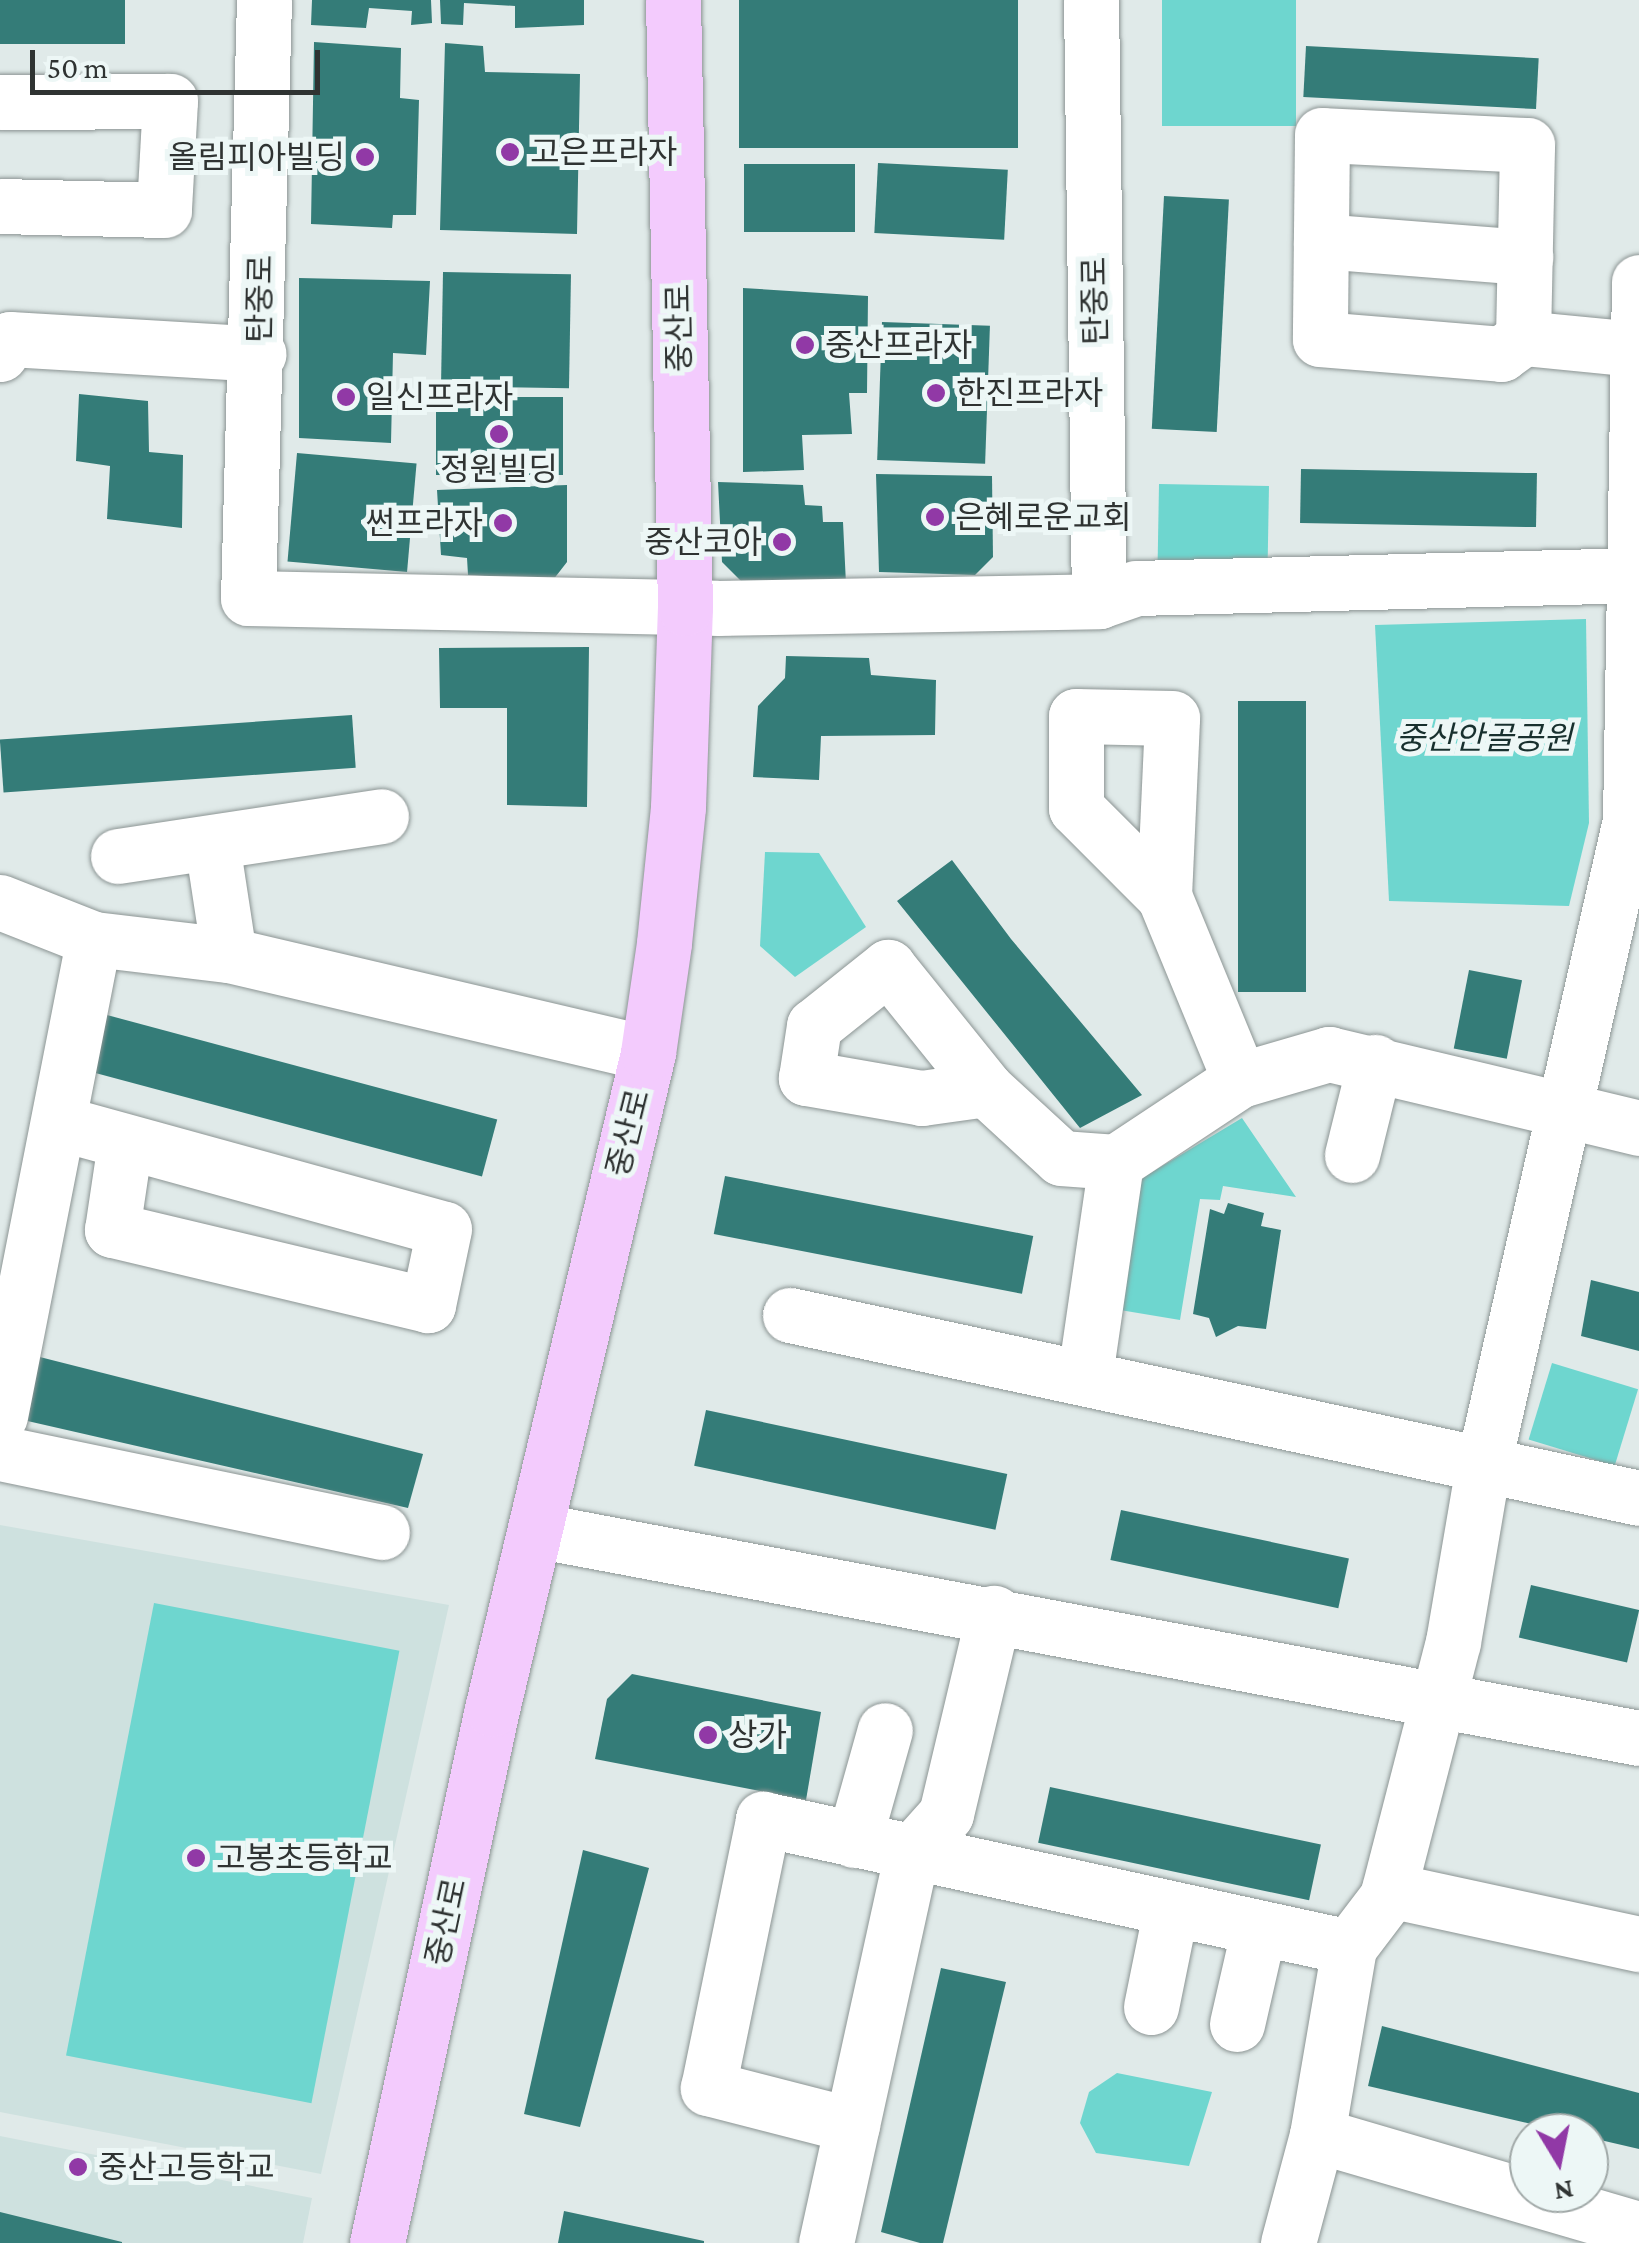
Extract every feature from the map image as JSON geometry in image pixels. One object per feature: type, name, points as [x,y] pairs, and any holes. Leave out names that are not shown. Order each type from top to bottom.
[{"type":"main road","name":"중산로","points":[[377,2243],[535,1530],[648,1052],[678,807],[685,608],[673,0]]},
{"type":"street","name":"탄중로","points":[[264,0],[260,354],[248,598],[685,608]]},
{"type":"street","name":"탄중로","points":[[1091,0],[1098,601]]},
{"type":"street","points":[[0,102],[170,101],[164,210],[0,206]]},
{"type":"street","points":[[1523,338],[1527,145],[1322,134],[1320,340],[1500,354],[1523,338],[1636,349]]},
{"type":"street","points":[[1321,241],[1525,258]]},
{"type":"street","points":[[1288,2243],[1317,2135],[1349,1947],[1389,1890],[1437,1698],[1483,1466],[1634,821],[1639,282]]},
{"type":"street","points":[[3,342],[260,354]]},
{"type":"street","points":[[685,608],[1098,601],[1136,588],[1638,576]]},
{"type":"street","points":[[118,856],[381,816]]},
{"type":"street","points":[[212,844],[229,954]]},
{"type":"street","points":[[1164,896],[1240,1080]]},
{"type":"street","points":[[0,902],[94,938],[229,954],[648,1052]]},
{"type":"street","points":[[0,1416],[94,938]]},
{"type":"street","points":[[986,1089],[1061,1158],[1116,1162],[1240,1080],[1329,1054],[1639,1128]]},
{"type":"street","points":[[1352,1155],[1375,1062]]},
{"type":"street","points":[[60,1123],[444,1229],[428,1305],[112,1230],[126,1144]]},
{"type":"street","points":[[1085,1375],[1116,1162]]},
{"type":"street","points":[[790,1315],[1085,1375],[1639,1498]]},
{"type":"street","points":[[0,1453],[382,1532]]},
{"type":"street","points":[[535,1530],[994,1613],[1639,1738]]},
{"type":"street","points":[[826,2243],[912,1852],[946,1814],[994,1613]]},
{"type":"street","points":[[854,1840],[885,1730]]},
{"type":"street","points":[[852,2125],[708,2088],[763,1819],[1349,1947]]},
{"type":"street","points":[[1389,1890],[1639,1944]]},
{"type":"street","points":[[1151,2007],[1171,1909]]},
{"type":"street","points":[[1237,2024],[1259,1928]]},
{"type":"street","points":[[1317,2135],[1639,2229]]},
{"type":"shaded area","name":"고봉초등학교","points":[[0,1525],[449,1605],[321,2174],[0,2112]]},
{"type":"shaded area","name":"중산고등학교","points":[[0,2136],[312,2198],[303,2243],[0,2243]]},
{"type":"green space","points":[[1162,0],[1296,0],[1296,126],[1162,126]]},
{"type":"green space","points":[[1159,484],[1269,486],[1268,565],[1158,563]]},
{"type":"green space","name":"중산안골공원","points":[[1586,619],[1589,823],[1569,906],[1389,901],[1375,625]]},
{"type":"green space","points":[[765,852],[819,853],[866,927],[795,977],[760,946]]},
{"type":"green space","points":[[1242,1118],[1296,1197],[1223,1186],[1220,1200],[1200,1199],[1180,1320],[1120,1310],[1134,1183]]},
{"type":"green space","points":[[1552,1363],[1638,1389],[1615,1466],[1529,1440]]},
{"type":"green space","points":[[154,1603],[399,1651],[311,2103],[66,2056]]},
{"type":"green space","points":[[1117,2073],[1212,2092],[1189,2166],[1096,2153],[1080,2123],[1089,2092]]},
{"type":"building","points":[[0,0],[125,0],[125,44],[0,44]]},
{"type":"building","points":[[312,0],[431,0],[432,23],[411,25],[412,11],[369,8],[366,28],[311,25]]},
{"type":"building","points":[[440,0],[584,0],[584,25],[515,28],[515,6],[464,3],[463,25],[441,24]]},
{"type":"building","points":[[739,0],[1018,0],[1018,148],[739,148]]},
{"type":"building","name":"올림피아빌딩","points":[[314,42],[401,48],[400,98],[419,100],[416,215],[393,215],[392,228],[311,224]]},
{"type":"building","name":"고은프라자","points":[[445,43],[483,46],[485,72],[580,74],[577,234],[440,230]]},
{"type":"building","points":[[1306,46],[1539,58],[1536,109],[1303,97]]},
{"type":"building","points":[[878,163],[1008,170],[1004,240],[874,233]]},
{"type":"building","points":[[744,164],[855,164],[855,232],[744,232]]},
{"type":"building","points":[[1164,196],[1229,199],[1217,432],[1152,429]]},
{"type":"building","points":[[443,272],[571,274],[569,388],[441,386]]},
{"type":"building","name":"일신프라자","points":[[299,278],[430,281],[426,355],[393,353],[391,443],[299,438]]},
{"type":"building","name":"중산프라자","points":[[743,288],[868,296],[867,393],[849,393],[852,434],[802,435],[804,470],[743,472]]},
{"type":"building","name":"한진프라자","points":[[882,322],[990,326],[985,464],[877,460]]},
{"type":"building","points":[[79,394],[148,401],[149,452],[183,455],[182,528],[107,519],[110,466],[76,461]]},
{"type":"building","name":"정원빌딩","points":[[436,397],[563,397],[563,475],[436,475]]},
{"type":"building","points":[[297,453],[417,463],[407,572],[288,562]]},
{"type":"building","points":[[1301,469],[1537,473],[1536,527],[1300,523]]},
{"type":"building","name":"은혜로운교회","points":[[876,474],[992,476],[993,557],[975,575],[879,572]]},
{"type":"building","name":"중산코아","points":[[718,482],[803,485],[805,505],[822,506],[823,522],[843,522],[846,584],[743,583],[722,562]]},
{"type":"building","name":"썬프라자","points":[[567,485],[567,562],[553,580],[468,575],[467,558],[441,555],[437,490]]},
{"type":"building","points":[[589,647],[587,807],[507,805],[507,708],[440,708],[439,648]]},
{"type":"building","points":[[786,656],[869,658],[871,675],[936,680],[935,735],[821,736],[819,780],[753,777],[758,706],[785,678]]},
{"type":"building","points":[[1238,701],[1306,701],[1306,992],[1238,992]]},
{"type":"building","points":[[352,715],[356,768],[4,792],[0,740]]},
{"type":"building","points":[[952,860],[1011,939],[1142,1095],[1080,1128],[897,901]]},
{"type":"building","points":[[1469,970],[1522,980],[1507,1059],[1454,1049]]},
{"type":"building","points":[[107,1015],[497,1120],[482,1177],[92,1072]]},
{"type":"building","points":[[725,1176],[1033,1236],[1022,1294],[714,1234]]},
{"type":"building","points":[[1228,1203],[1264,1213],[1261,1226],[1281,1230],[1266,1329],[1238,1326],[1216,1337],[1209,1318],[1193,1314],[1210,1209],[1224,1214]]},
{"type":"building","points":[[1591,1280],[1639,1292],[1639,1351],[1581,1336]]},
{"type":"building","points":[[24,1353],[423,1454],[408,1508],[10,1417]]},
{"type":"building","points":[[706,1410],[1007,1474],[995,1530],[694,1466]]},
{"type":"building","points":[[1121,1510],[1349,1558],[1338,1608],[1110,1560]]},
{"type":"building","points":[[1531,1585],[1639,1610],[1627,1663],[1519,1638]]},
{"type":"building","name":"상가","points":[[632,1674],[821,1712],[806,1800],[595,1759],[607,1699]]},
{"type":"building","points":[[1050,1787],[1321,1845],[1309,1900],[1038,1843]]},
{"type":"building","points":[[583,1850],[649,1868],[580,2127],[524,2114]]},
{"type":"building","points":[[941,1968],[1006,1982],[943,2243],[920,2243],[881,2232]]},
{"type":"building","points":[[1382,2026],[1639,2093],[1639,2149],[1609,2142],[1609,2113],[1509,2113],[1509,2119],[1368,2086]]},
{"type":"building","points":[[564,2211],[704,2241],[704,2243],[558,2243]]},
{"type":"building","points":[[0,2212],[122,2242],[122,2243],[0,2243]]},
{"type":"place","name":"고은프라자","points":[[510,152]]},
{"type":"place","name":"올림피아빌딩","points":[[365,157]]},
{"type":"place","name":"중산프라자","points":[[805,345]]},
{"type":"place","name":"한진프라자","points":[[936,393]]},
{"type":"place","name":"일신프라자","points":[[346,397]]},
{"type":"place","name":"정원빌딩","points":[[499,434]]},
{"type":"place","name":"은혜로운교회","points":[[935,517]]},
{"type":"place","name":"썬프라자","points":[[503,523]]},
{"type":"place","name":"중산코아","points":[[782,542]]},
{"type":"place","name":"상가","points":[[708,1735]]},
{"type":"place","name":"고봉초등학교","points":[[196,1858]]},
{"type":"place","name":"중산고등학교","points":[[78,2167]]}]
